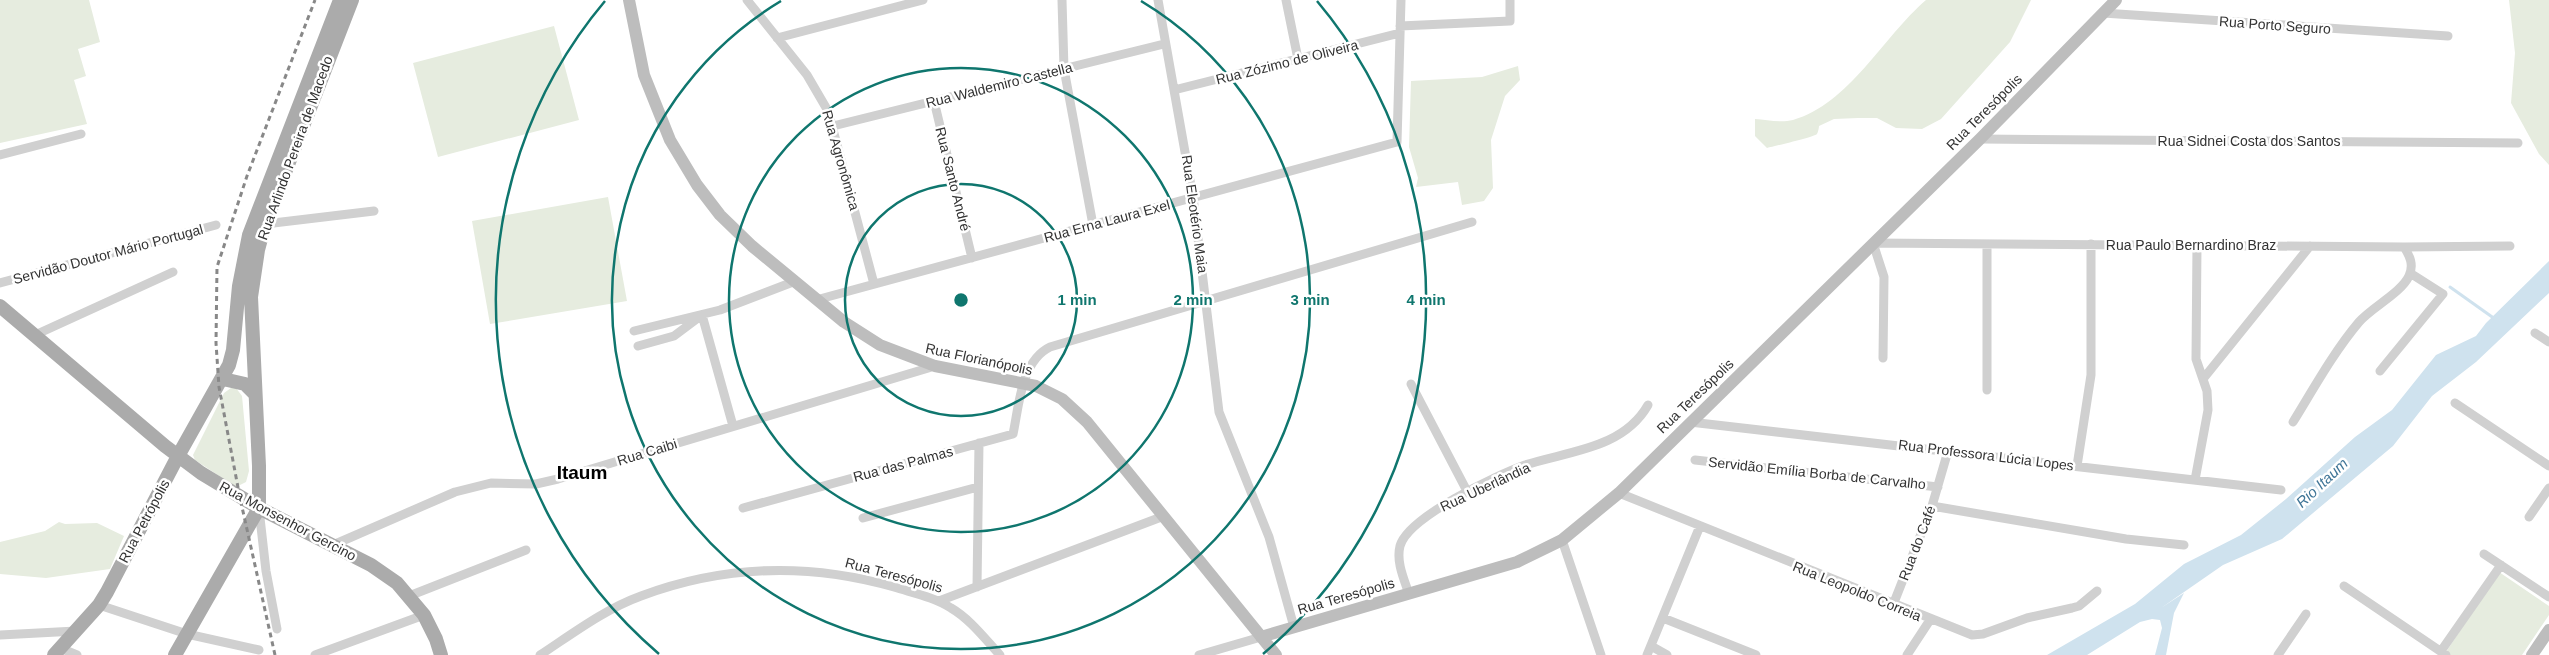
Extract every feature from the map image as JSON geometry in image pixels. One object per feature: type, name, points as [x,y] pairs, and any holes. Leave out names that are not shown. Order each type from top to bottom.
[{"type":"main road","name":"Rua Arlindo Pereira de Macedo","points":[[223,379],[233,350],[239,286],[249,235],[340,0]]},
{"type":"main road","name":"Rua Arlindo Pereira de Macedo","points":[[259,508],[252,297],[258,250],[265,224],[352,0]]},
{"type":"main road","name":"Rua Monsenhor Gercino","points":[[0,306],[178,456],[218,485],[385,573],[409,596],[424,615],[436,639],[441,655]]},
{"type":"main road","points":[[223,379],[245,384],[254,393]]},
{"type":"main road","name":"Rua Petrópolis","points":[[57,651],[99,606],[178,456],[223,379]]},
{"type":"main road","points":[[259,466],[268,496],[284,521]]},
{"type":"main road","points":[[175,655],[259,508]]},
{"type":"street","name":"Rua Florianópolis","points":[[629,0],[644,75],[658,113],[679,157],[720,215],[793,282],[880,345],[935,366],[1024,383],[1050,393],[1080,415],[1276,655]]},
{"type":"street","name":"Rua Agronômica","points":[[747,0],[817,90],[833,126],[874,284]]},
{"type":"street","points":[[777,38],[923,0]]},
{"type":"street","points":[[1062,0],[1064,69],[1092,225]]},
{"type":"street","name":"Rua Eleotério Maia","points":[[1158,0],[1164,44],[1193,197],[1219,412],[1269,537],[1294,627]]},
{"type":"street","points":[[1286,0],[1298,59]]},
{"type":"street","points":[[1400,29],[1401,0]]},
{"type":"street","name":"Rua Zózimo de Oliveira","points":[[1174,90],[1298,59],[1400,29],[1510,21],[1510,0]]},
{"type":"street","name":"Rua Teresópolis","points":[[1199,655],[1504,567],[1562,540],[1619,493],[1980,139],[2116,0]]},
{"type":"street","name":"Rua Porto Seguro","points":[[2103,13],[2448,36]]},
{"type":"street","name":"Rua Erna Laura Exel","points":[[816,300],[1397,142],[1400,29]]},
{"type":"street","name":"Rua Waldemiro Castella","points":[[833,126],[1164,44]]},
{"type":"street","name":"Rua Santo André","points":[[934,101],[972,258]]},
{"type":"street","points":[[0,155],[81,134]]},
{"type":"street","name":"Rua Sidnei Costa dos Santos","points":[[1980,139],[2518,143]]},
{"type":"street","points":[[265,224],[374,211]]},
{"type":"street","points":[[1024,383],[1032,365],[1044,350],[1050,347],[1472,222]]},
{"type":"street","name":"Servidão Doutor Mário Portugal","points":[[0,283],[216,225]]},
{"type":"street","points":[[1873,243],[1884,277],[1883,358]]},
{"type":"street","name":"Rua Paulo Bernardino Braz","points":[[1873,243],[2510,246]]},
{"type":"street","points":[[1987,244],[1988,390]]},
{"type":"street","points":[[2077,466],[2091,375],[2091,244]]},
{"type":"street","points":[[2195,480],[2208,410],[2207,391],[2196,359],[2197,245]]},
{"type":"street","points":[[2203,379],[2310,246]]},
{"type":"street","points":[[2293,422],[2345,339],[2368,312],[2401,286],[2410,273],[2412,266],[2410,256],[2404,247]]},
{"type":"street","points":[[35,335],[173,272]]},
{"type":"street","points":[[2380,371],[2443,294],[2410,273]]},
{"type":"street","points":[[634,331],[740,304],[793,282]]},
{"type":"street","points":[[638,346],[674,336],[702,315]]},
{"type":"street","points":[[702,315],[733,426]]},
{"type":"street","points":[[2535,333],[2549,342]]},
{"type":"street","name":"Rua Caibi","points":[[333,545],[455,492],[491,483],[536,484],[935,366]]},
{"type":"street","name":"Rua das Palmas","points":[[743,508],[1013,434],[1024,383]]},
{"type":"street","points":[[1411,384],[1468,493]]},
{"type":"street","points":[[2455,403],[2549,466]]},
{"type":"street","name":"Rua Uberlândia","points":[[1409,594],[1400,564],[1400,551],[1404,539],[1418,522],[1432,512],[1523,466],[1568,455],[1607,440],[1633,423],[1648,405]]},
{"type":"street","name":"Rua Professora Lúcia Lopes","points":[[1690,422],[2281,490]]},
{"type":"street","points":[[977,587],[979,443]]},
{"type":"street","name":"Rua do Café","points":[[1893,605],[1932,506],[1948,451]]},
{"type":"street","name":"Servidão Emília Borba de Carvalho","points":[[1695,460],[1938,487]]},
{"type":"street","points":[[863,518],[978,486]]},
{"type":"street","points":[[2529,517],[2549,488]]},
{"type":"street","name":"Rua Leopoldo Correia","points":[[1619,493],[1962,633],[1972,635],[1983,634],[2027,618],[2079,606],[2097,591]]},
{"type":"street","points":[[1932,506],[2106,536],[2184,545]]},
{"type":"street","points":[[259,508],[266,571],[277,628]]},
{"type":"street","points":[[939,601],[1164,516]]},
{"type":"street","points":[[1647,655],[1700,526]]},
{"type":"street","points":[[1562,540],[1601,655]]},
{"type":"street","points":[[409,596],[526,550]]},
{"type":"street","points":[[2484,554],[2549,597]]},
{"type":"street","points":[[2344,586],[2444,653],[2501,565]]},
{"type":"street","name":"Rua Teresópolis","points":[[540,655],[620,605],[671,586],[746,571],[804,570],[831,573],[875,582],[939,601],[962,615],[1000,655]]},
{"type":"street","points":[[99,606],[187,634],[259,650]]},
{"type":"street","points":[[2278,655],[2306,614]]},
{"type":"street","points":[[315,655],[424,615]]},
{"type":"street","points":[[1663,618],[1756,655]]},
{"type":"street","points":[[1907,655],[1930,620]]},
{"type":"street","points":[[2532,655],[2549,630]]},
{"type":"street","points":[[0,635],[76,631]]},
{"type":"street","points":[[1651,646],[1667,655]]},
{"type":"street","points":[[57,651],[76,655]]},
{"type":"shaded area","points":[[0,0],[89,0],[100,42],[78,49],[86,76],[74,80],[87,124],[0,143]]},
{"type":"shaded area","points":[[1926,0],[2031,0],[2010,42],[1941,119],[1922,129],[1896,128],[1877,118],[1834,119],[1819,126],[1817,134],[1767,148],[1755,136],[1755,119],[1793,120],[1813,112],[1831,100],[1848,85],[1910,15]]},
{"type":"shaded area","points":[[2509,0],[2549,0],[2549,165],[2539,154],[2511,103],[2515,53]]},
{"type":"shaded area","points":[[554,26],[579,120],[438,157],[413,63]]},
{"type":"shaded area","points":[[1518,66],[1520,80],[1505,96],[1491,140],[1493,188],[1484,201],[1462,205],[1458,182],[1416,187],[1418,178],[1409,147],[1411,81],[1482,77]]},
{"type":"shaded area","points":[[608,197],[627,301],[490,324],[472,221]]},
{"type":"shaded area","points":[[231,388],[236,388],[242,396],[249,471],[246,482],[236,487],[195,460],[193,455],[224,393]]},
{"type":"shaded area","points":[[59,522],[65,524],[97,523],[124,536],[110,569],[46,578],[0,574],[0,542],[45,531]]},
{"type":"shaded area","points":[[2499,572],[2549,606],[2549,615],[2522,655],[2450,655],[2446,652]]},
{"type":"water","name":"Rio Itaum","points":[[2549,261],[2549,293],[2476,362],[2432,396],[2393,446],[2282,539],[2223,565],[2161,608],[2184,593],[2174,613],[2166,655],[2155,655],[2162,628],[2160,620],[2152,619],[2140,622],[2087,655],[2047,655],[2135,604],[2184,564],[2241,535],[2286,499],[2355,437],[2392,410],[2436,355],[2476,336],[2486,323]]},
{"type":"waterway","points":[[2450,287],[2495,319]]},
{"type":"railway","points":[[275,655],[240,498],[219,387],[216,343],[217,267],[247,176],[315,0]]},
{"type":"district","name":"Itaum","points":[[582,472]]}]
